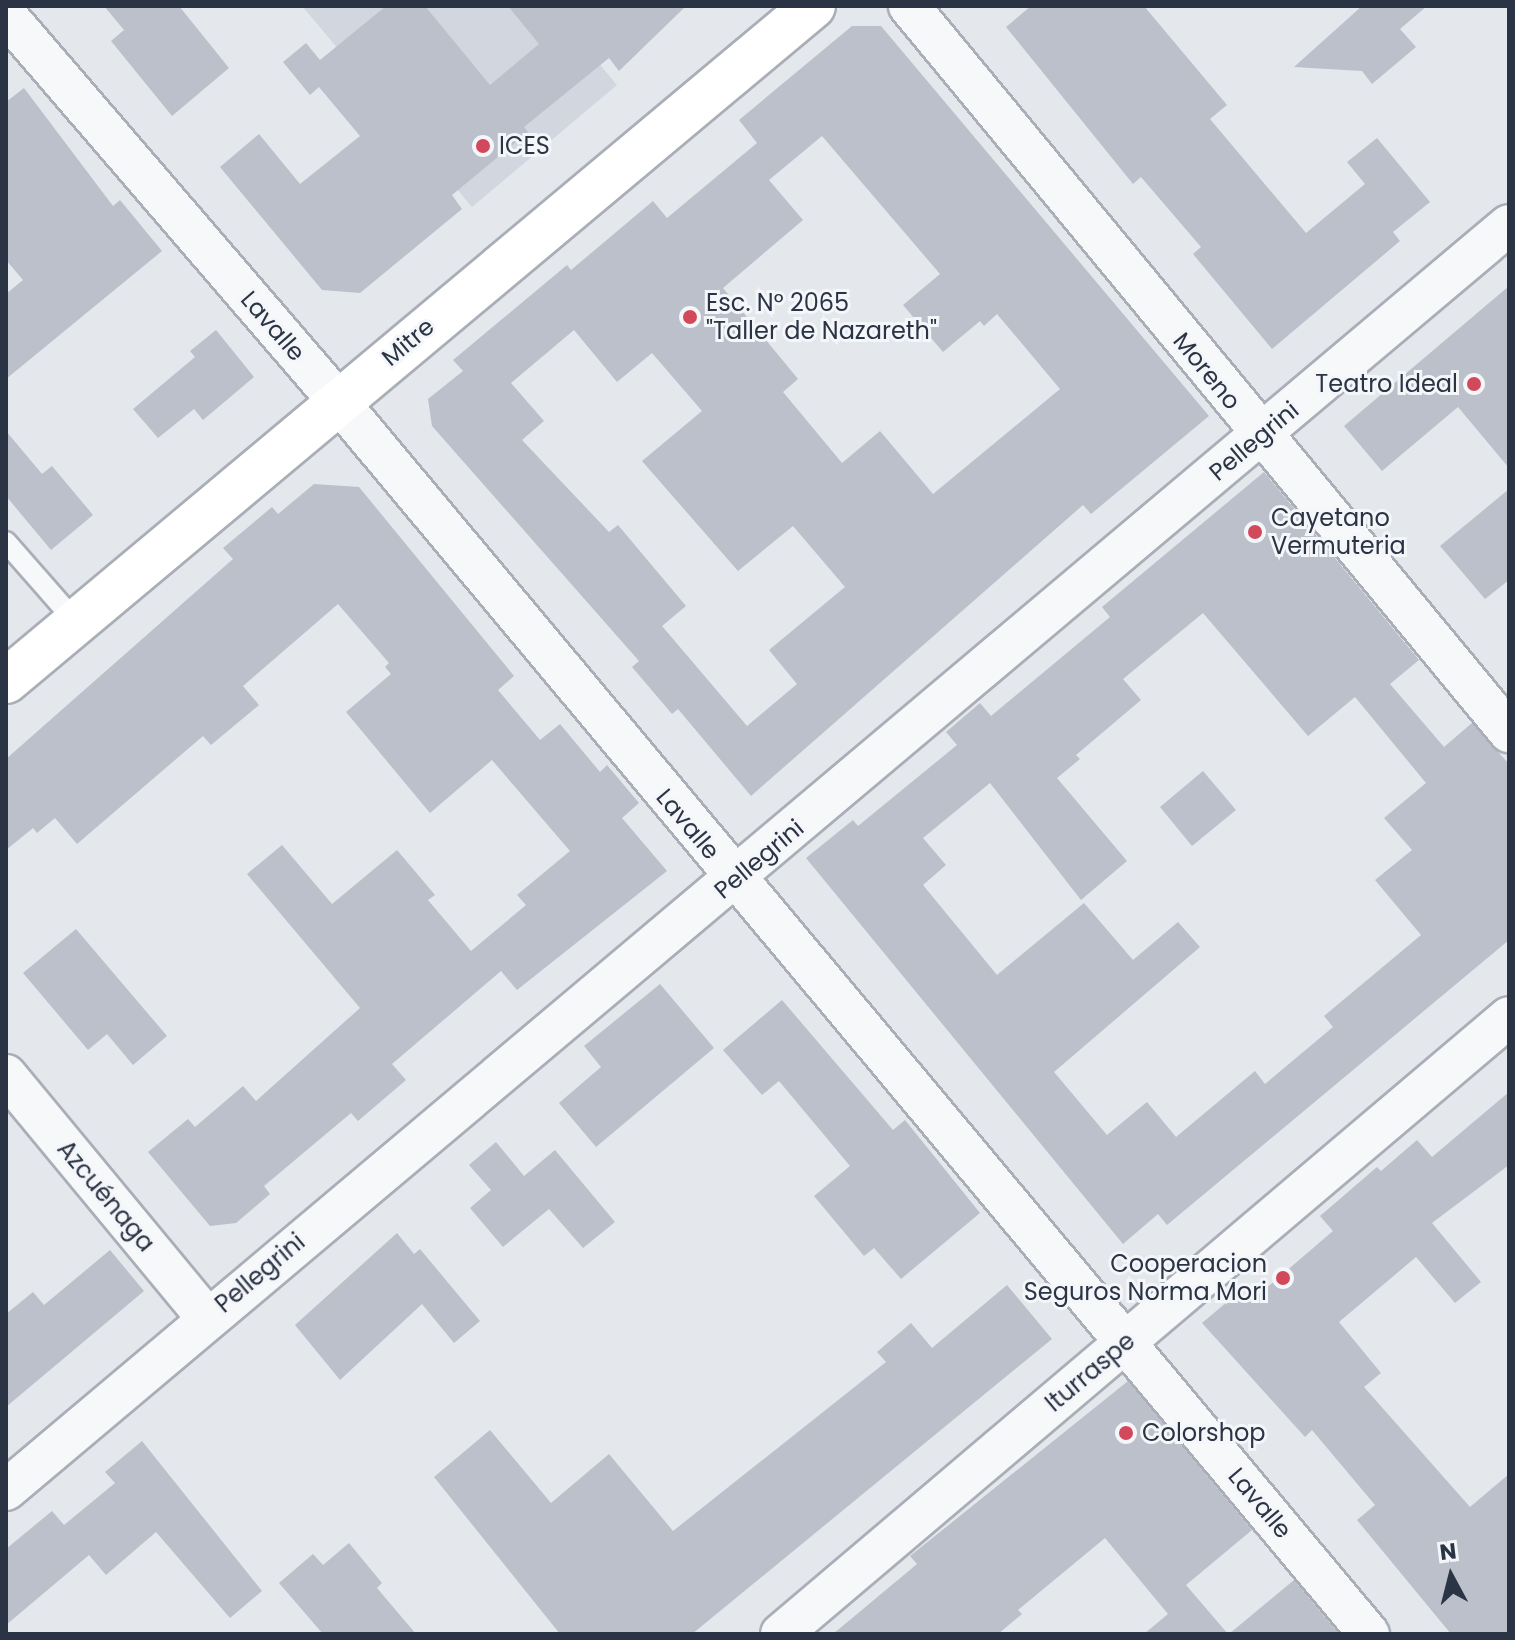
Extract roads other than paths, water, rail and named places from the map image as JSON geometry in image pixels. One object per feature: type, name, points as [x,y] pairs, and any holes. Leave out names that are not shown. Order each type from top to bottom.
[{"type":"street","name":"Mitre","points":[[6,681],[813,6]]},
{"type":"street","name":"Moreno","points":[[909,6],[1260,436],[1509,732]]},
{"type":"street","name":"Lavalle","points":[[6,15],[338,401],[734,881],[1127,1341],[1369,1634]]},
{"type":"street","name":"Pellegrini","points":[[6,1490],[206,1317],[734,881],[1509,225]]},
{"type":"street","name":"Iturraspe","points":[[781,1634],[1509,1017]]},
{"type":"street","name":"Azcuénaga","points":[[6,1075],[206,1317]]},
{"type":"lane","points":[[6,542],[76,622]]},
{"type":"place","name":"ICES","points":[[483,146]]},
{"type":"place","name":"Esc. N° 2065 \"Taller de Nazareth\"","points":[[690,317]]},
{"type":"place","name":"Teatro Ideal","points":[[1474,384]]},
{"type":"place","name":"Cayetano Vermuteria","points":[[1255,532]]},
{"type":"place","name":"Cooperacion Seguros Norma Mori","points":[[1283,1278]]},
{"type":"place","name":"Colorshop","points":[[1126,1433]]}]
